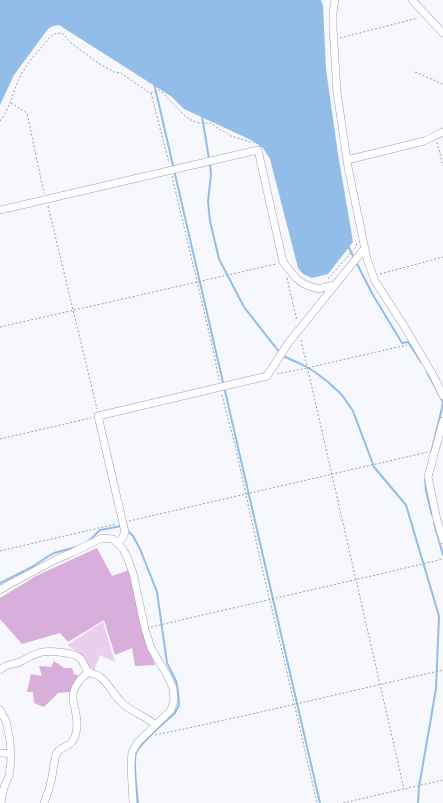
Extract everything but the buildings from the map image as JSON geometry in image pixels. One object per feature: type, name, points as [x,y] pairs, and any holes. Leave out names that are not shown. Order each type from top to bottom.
[{"type":"street","points":[[335,0],[333,12],[336,92],[347,160],[365,248],[375,281],[433,375],[443,396]]},
{"type":"street","points":[[412,0],[443,33]]},
{"type":"street","points":[[347,160],[424,141],[443,132]]},
{"type":"street","points":[[0,210],[258,150],[283,262],[296,278],[304,284],[318,289],[334,285]]},
{"type":"street","points":[[117,543],[122,539],[125,532],[98,416],[267,376],[297,331],[365,248]]},
{"type":"street","points":[[443,421],[428,476],[434,507],[443,540]]},
{"type":"street","points":[[434,507],[443,505]]},
{"type":"street","points":[[0,590],[54,560],[71,554],[102,538],[113,539],[127,557],[133,573],[145,629],[151,648],[173,688],[174,700],[171,710],[138,742],[132,752],[131,766],[133,803]]},
{"type":"street","points":[[0,670],[3,666],[20,662],[42,652],[56,652],[76,655],[81,658],[89,672],[100,677],[123,704],[136,713],[144,716],[155,725]]},
{"type":"street","points":[[44,803],[50,787],[57,755],[60,749],[67,747],[72,743],[75,735],[78,723],[72,698],[73,694],[78,683],[84,675],[89,672]]},
{"type":"street","points":[[0,710],[6,721],[11,754],[9,776],[4,787],[1,803]]},
{"type":"street","points":[[0,753],[11,754]]},
{"type":"path","points":[[334,40],[421,17],[424,13]]},
{"type":"path","points":[[0,121],[11,103],[20,77],[28,63],[50,37],[54,34],[62,33],[71,43],[98,63],[114,72],[121,74],[148,92],[151,93],[159,90],[162,92],[186,117],[199,123],[210,123],[231,136],[252,142],[256,145],[258,150]]},
{"type":"path","points":[[415,72],[443,84]]},
{"type":"path","points":[[151,93],[213,348],[220,387],[236,449],[245,494],[317,803]]},
{"type":"path","points":[[0,439],[98,416],[46,200],[27,113],[11,103]]},
{"type":"path","points":[[435,136],[443,166]]},
{"type":"path","points":[[373,276],[443,257]]},
{"type":"path","points":[[0,327],[283,262]]},
{"type":"path","points":[[287,277],[297,331],[300,338],[404,789]]},
{"type":"path","points":[[267,376],[414,343]]},
{"type":"path","points":[[0,551],[435,450]]},
{"type":"path","points":[[145,629],[443,559]]},
{"type":"path","points":[[146,735],[151,736],[216,723],[443,670]]},
{"type":"path","points":[[343,803],[443,780]]},
{"type":"shaded area","points":[[97,548],[112,576],[129,570],[145,637],[155,665],[135,666],[132,648],[115,655],[104,620],[68,642],[60,633],[22,644],[0,619],[0,598],[36,576]]},
{"type":"shaded area","points":[[103,622],[115,662],[100,655],[94,670],[88,666],[79,653],[67,645]]},
{"type":"shaded area","points":[[54,661],[64,668],[72,668],[74,674],[79,676],[70,692],[58,693],[44,707],[34,703],[33,692],[27,692],[31,674],[42,676],[39,666],[51,667]]},
{"type":"water","points":[[0,0],[321,0],[323,6],[326,69],[338,154],[353,242],[328,274],[312,278],[303,274],[298,268],[270,159],[263,148],[251,140],[184,109],[172,97],[59,25],[48,29],[14,75],[0,105]]},
{"type":"waterway","points":[[154,83],[320,803]]},
{"type":"waterway","points":[[202,116],[209,159]]},
{"type":"waterway","points":[[210,163],[211,174],[208,202],[210,221],[219,259],[244,307],[280,353]]},
{"type":"waterway","points":[[348,246],[354,258]]},
{"type":"waterway","points":[[356,262],[373,295],[402,343],[408,342],[421,362]]},
{"type":"waterway","points":[[283,356],[315,372],[342,395],[353,411],[374,467],[406,505],[439,616],[436,689],[419,787],[418,803]]},
{"type":"waterway","points":[[427,372],[443,402],[431,453]]},
{"type":"waterway","points":[[425,478],[426,491],[432,515]]},
{"type":"waterway","points":[[434,523],[443,555]]},
{"type":"waterway","points":[[87,542],[100,530],[122,526]]},
{"type":"waterway","points":[[127,530],[133,536],[140,549],[157,592],[167,663],[176,681],[179,705],[175,713],[148,738],[136,753],[135,770],[138,803]]},
{"type":"waterway","points":[[0,583],[32,567],[54,553],[76,547]]}]
